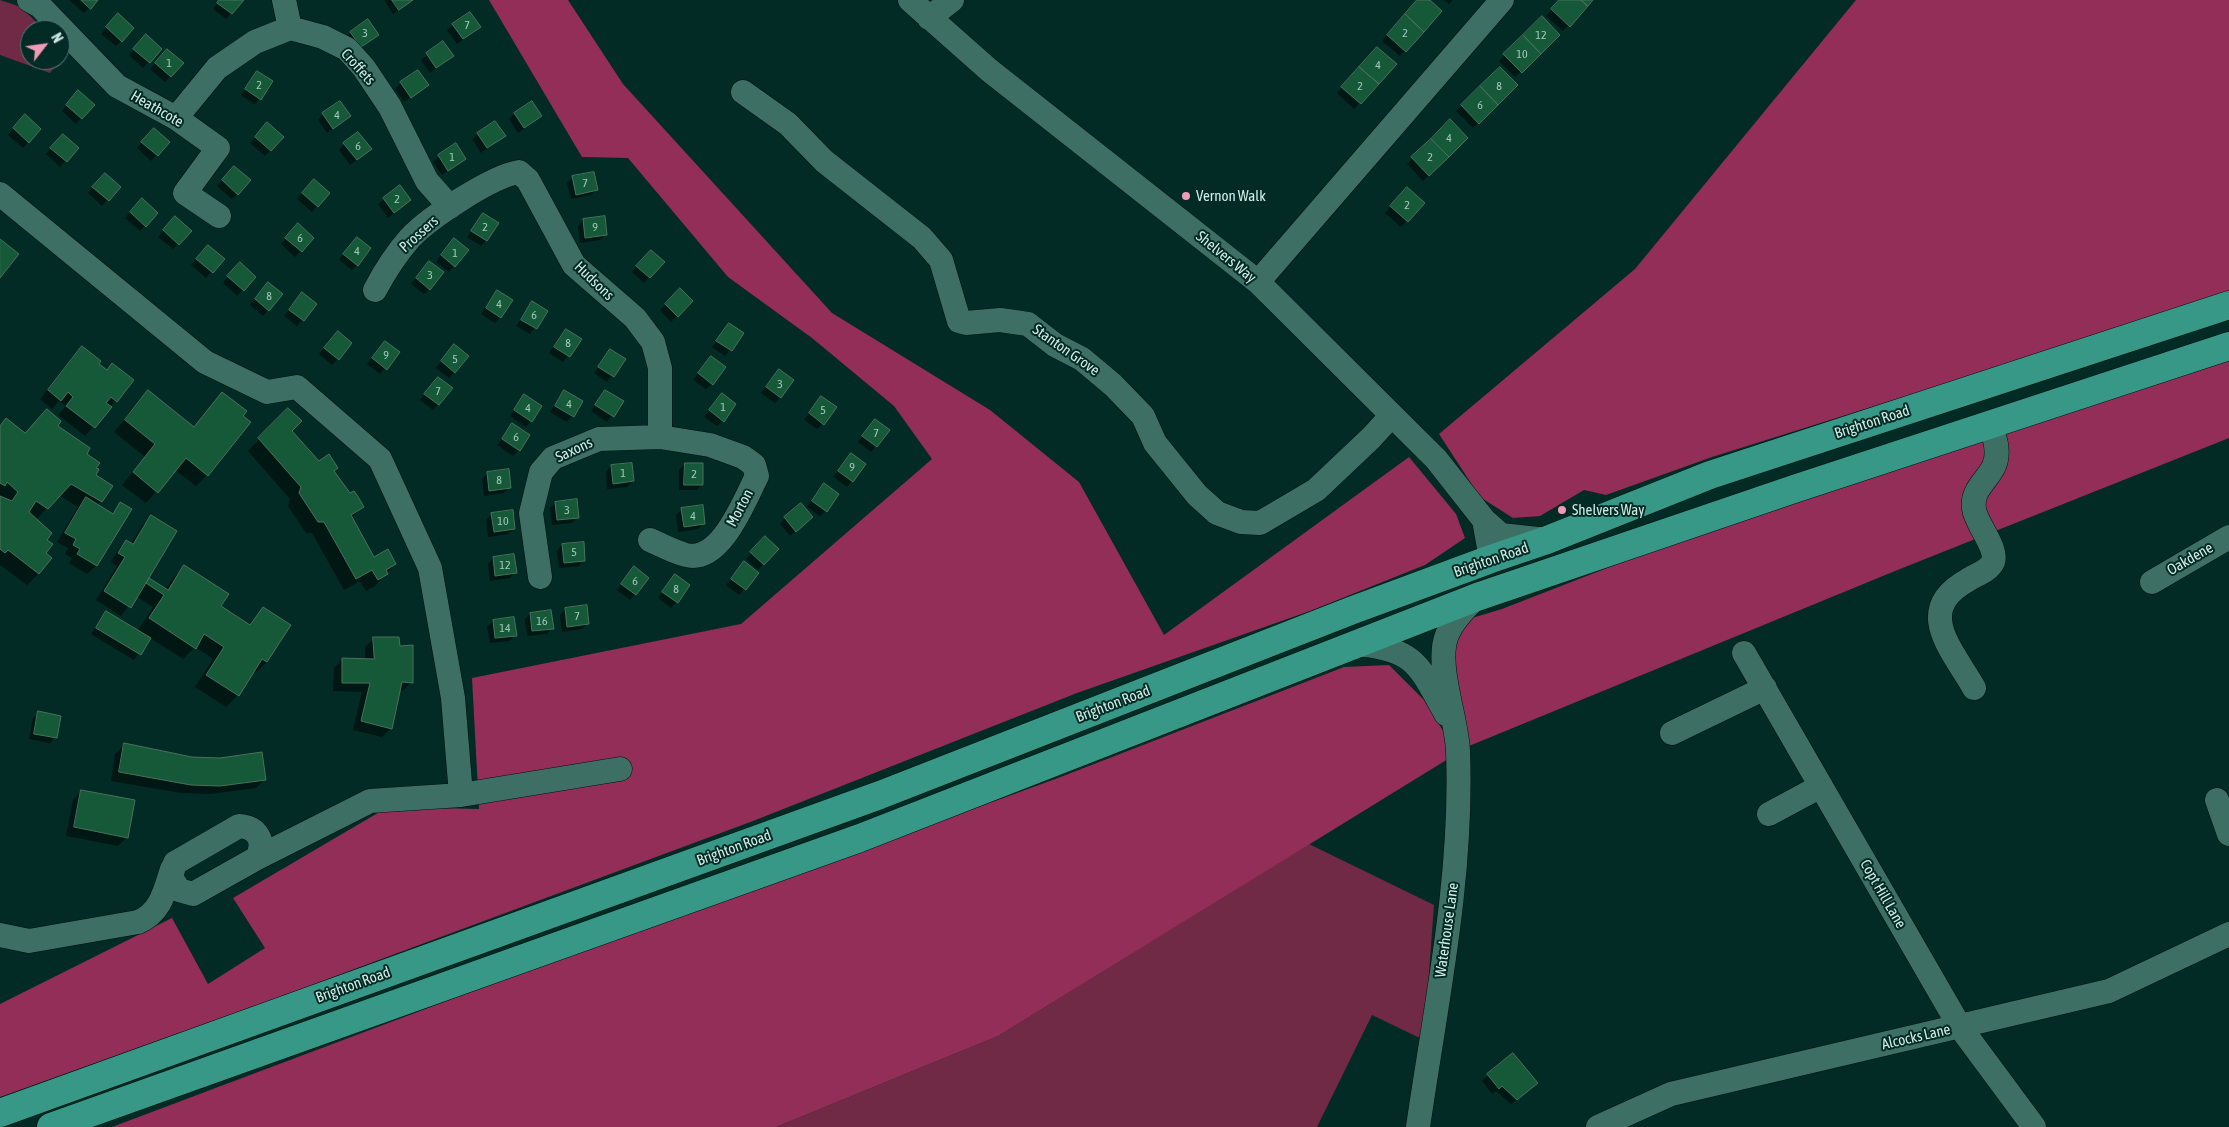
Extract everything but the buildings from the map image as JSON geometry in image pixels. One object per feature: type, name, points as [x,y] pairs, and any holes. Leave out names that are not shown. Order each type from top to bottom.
[{"type":"highway","name":"Brighton Road","points":[[0,1113],[880,795],[1491,559],[1548,540],[1710,475],[2229,305]]},
{"type":"highway","name":"Brighton Road","points":[[51,1127],[860,838],[1477,597],[2229,346]]},
{"type":"highway","points":[[1491,559],[1509,569],[1573,565]]},
{"type":"street","name":"Heathcote","points":[[29,0],[40,6],[117,86],[176,118],[218,148],[185,193],[219,216]]},
{"type":"street","points":[[176,118],[217,68],[255,42],[290,28],[284,0]]},
{"type":"street","name":"Shelvers Way","points":[[910,0],[989,70],[1258,282],[1436,459],[1484,520],[1491,559]]},
{"type":"street","points":[[929,18],[952,0]]},
{"type":"street","points":[[1258,282],[1502,0]]},
{"type":"street","name":"Croffets","points":[[290,28],[323,37],[347,49],[364,68],[390,106],[427,181],[450,207]]},
{"type":"street","name":"Stanton Grove","points":[[743,92],[788,124],[824,161],[922,238],[941,260],[959,321],[966,324],[1000,320],[1028,324],[1055,345],[1082,359],[1114,385],[1144,416],[1155,442],[1197,495],[1217,513],[1241,522],[1260,523],[1316,490],[1371,438],[1392,414]]},
{"type":"street","name":"Hudsons","points":[[450,207],[506,174],[519,172],[528,180],[574,265],[635,318],[653,342],[660,368],[660,437]]},
{"type":"street","points":[[0,194],[205,362],[267,392],[296,387],[380,459],[430,568],[454,698],[461,795]]},
{"type":"street","name":"Prossers","points":[[375,290],[389,264],[412,237],[450,207]]},
{"type":"street","points":[[1974,688],[1945,636],[1940,624],[1939,611],[1944,598],[1952,590],[1987,569],[1993,562],[1993,553],[1976,516],[1973,499],[1977,489],[1994,465],[1996,439],[1990,425]]},
{"type":"street","name":"Morton","points":[[650,540],[686,555],[697,556],[709,551],[731,528],[757,476],[754,464],[743,457],[710,445],[660,437]]},
{"type":"street","name":"Saxons","points":[[540,577],[531,513],[540,472],[553,458],[599,439],[660,437]]},
{"type":"street","points":[[1484,520],[1501,534],[1548,540]]},
{"type":"street","name":"Oakdene","points":[[2152,582],[2229,537]]},
{"type":"street","name":"Waterhouse Lane","points":[[1418,1127],[1456,872],[1458,750],[1444,667],[1444,645],[1453,623],[1477,597]]},
{"type":"street","name":"Waterhouse Lane","points":[[1358,644],[1392,649],[1414,661],[1421,669],[1456,731]]},
{"type":"street","name":"Copt Hill Lane","points":[[1744,653],[1960,1027],[2034,1127]]},
{"type":"street","points":[[1672,732],[1765,688]]},
{"type":"street","points":[[172,869],[174,884],[179,890],[193,894],[257,858],[370,801],[461,795],[620,769]]},
{"type":"street","points":[[1769,814],[1821,786]]},
{"type":"street","points":[[2216,800],[2229,834]]},
{"type":"street","points":[[0,935],[29,941],[138,922],[153,914],[159,904],[175,863],[239,826],[247,826],[259,836],[261,851],[257,858]]},
{"type":"street","name":"Alcocks Lane","points":[[1602,1126],[1671,1094],[2109,991],[2229,934]]},
{"type":"shaded area","points":[[0,0],[21,7],[34,20],[20,20],[20,62],[0,55]]},
{"type":"shaded area","points":[[489,0],[568,0],[623,84],[832,313],[990,410],[1079,482],[1164,635],[1409,457],[1456,514],[1465,538],[1425,565],[1310,611],[1077,693],[753,821],[290,993],[0,1097],[0,1004],[172,918],[208,984],[265,948],[233,898],[388,807],[479,809],[472,678],[741,624],[932,459],[894,406],[812,338],[728,277],[628,158],[582,157]]},
{"type":"shaded area","points":[[1856,0],[2229,0],[2229,295],[1712,457],[1606,495],[1584,490],[1540,516],[1513,518],[1480,497],[1439,434],[1635,269]]},
{"type":"shaded area","points":[[42,70],[52,70],[50,73]]},
{"type":"shaded area","points":[[2229,361],[2229,438],[1895,571],[1469,746],[1455,672],[1456,639],[1472,618],[1502,609],[1625,561],[1866,479]]},
{"type":"shaded area","points":[[1389,665],[1424,700],[1445,734],[1448,759],[998,1036],[776,1127],[112,1127],[444,1002],[1058,778],[1344,667]]},
{"type":"shaded area","points":[[1309,844],[1434,905],[1424,1040],[1372,1015],[1317,1127],[776,1127],[998,1036]]},
{"type":"place","name":"Vernon Walk","points":[[1186,196]]},
{"type":"place","name":"Shelvers Way","points":[[1562,510]]}]
